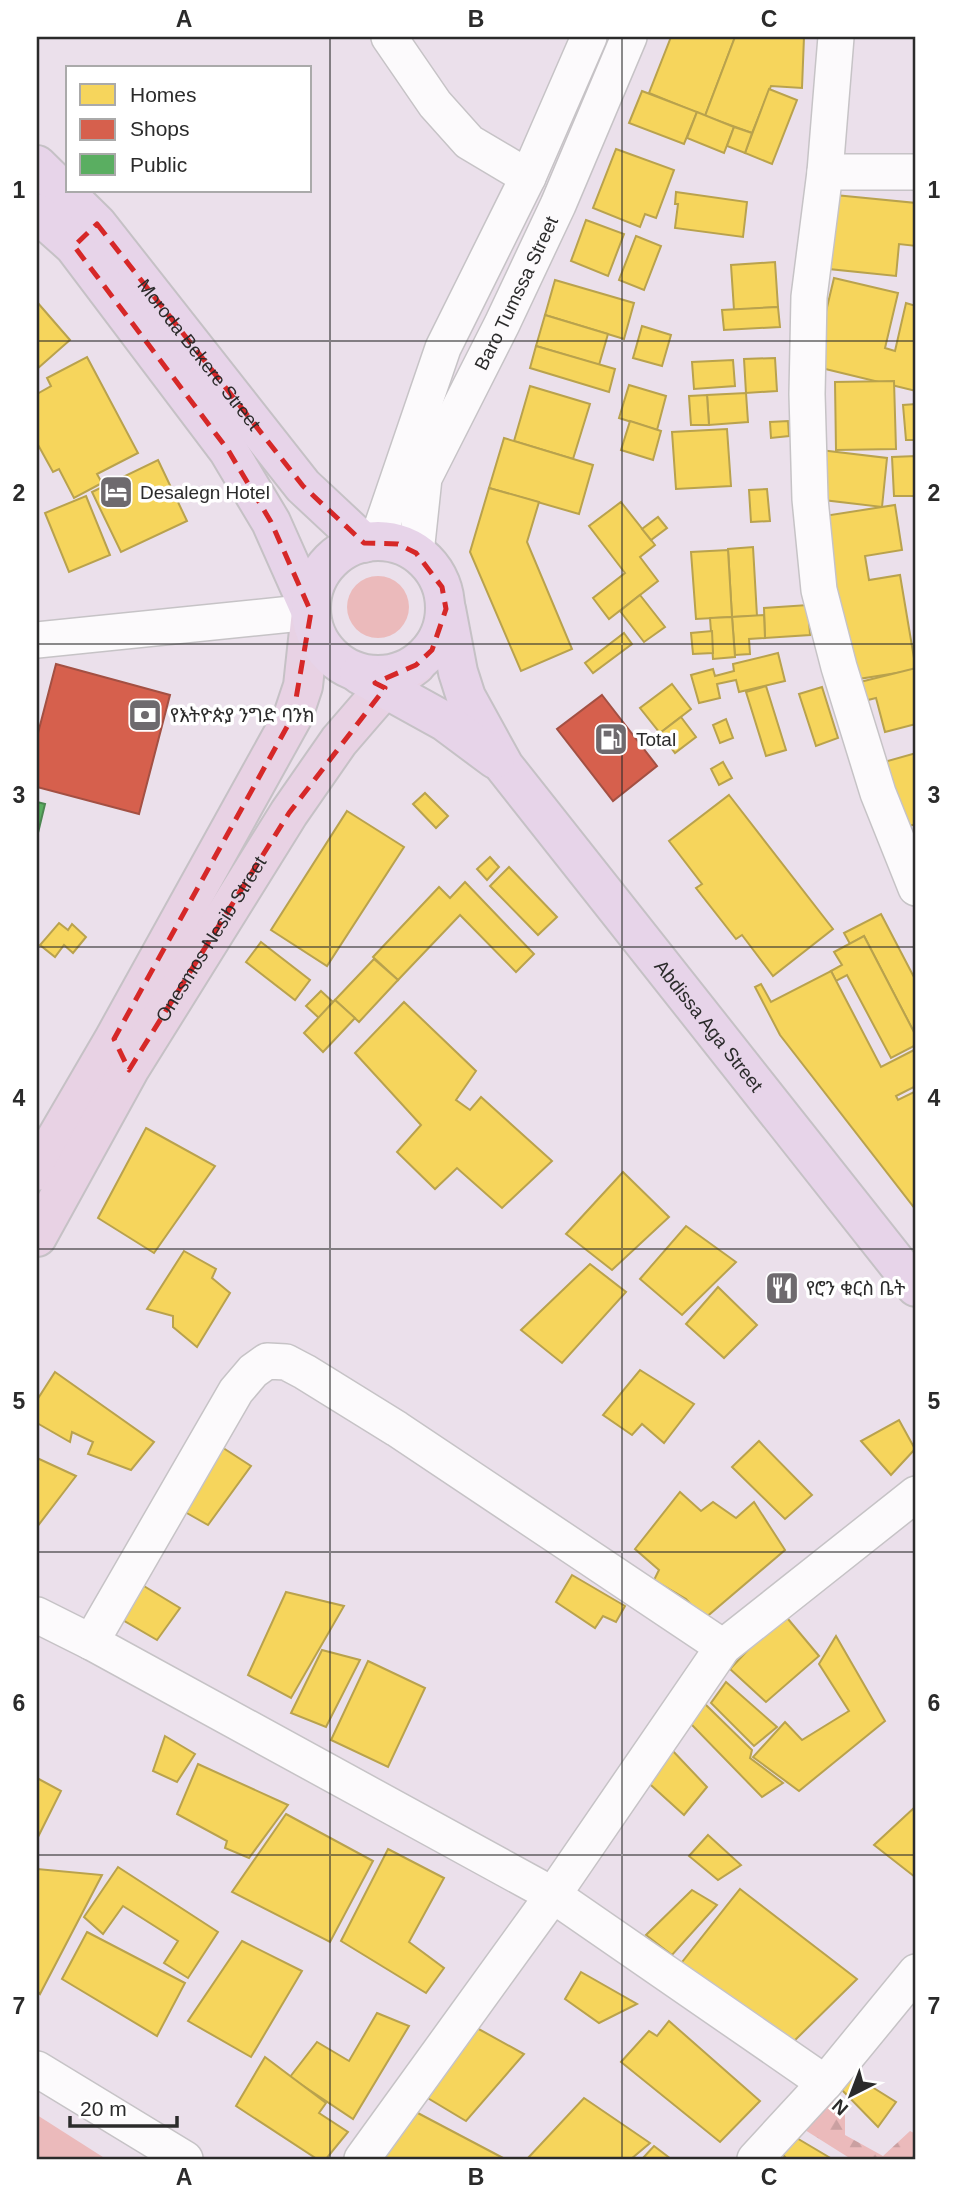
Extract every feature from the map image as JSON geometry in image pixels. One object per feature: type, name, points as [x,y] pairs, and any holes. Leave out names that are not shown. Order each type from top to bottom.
[{"type":"highway","name":"Moroda Bekere Street","points":[[37,165],[228,450],[271,522],[311,612]]},
{"type":"highway","name":"Moroda Bekere Street","points":[[37,213],[85,235],[303,486],[371,542]]},
{"type":"highway","points":[[371,542],[398,544],[416,553],[431,567],[442,587],[458,672],[466,697],[504,766],[444,721],[351,670],[335,660],[323,647],[315,631],[311,612],[312,597],[316,582],[335,556],[349,547],[371,542]]},
{"type":"highway","points":[[351,670],[386,676],[416,665],[432,650],[442,631],[446,609]]},
{"type":"highway","name":"Abdissa Aga Street","points":[[504,766],[916,1287]]},
{"type":"main road","name":"Onesmos Nesib Street","points":[[37,1237],[194,894],[293,716],[303,686],[311,612]]},
{"type":"main road","name":"Onesmos Nesib Street","points":[[37,1171],[121,1054],[226,916],[289,813],[339,741],[385,688],[416,665]]},
{"type":"main road","points":[[194,894],[226,916]]},
{"type":"street","points":[[389,37],[435,104],[470,142],[528,177]]},
{"type":"street","points":[[371,542],[443,348],[528,177],[589,37]]},
{"type":"street","name":"Baro Tumssa Street","points":[[416,553],[425,478],[558,205],[629,37]]},
{"type":"street","points":[[836,37],[825,172],[809,298],[807,394],[810,499],[819,590],[839,667],[878,793],[916,888]]},
{"type":"street","points":[[825,172],[916,172]]},
{"type":"street","points":[[37,640],[311,612]]},
{"type":"street","points":[[91,1642],[236,1391],[253,1371],[267,1361],[286,1362],[397,1429],[723,1647]]},
{"type":"street","points":[[362,2159],[554,1895],[723,1647],[916,1494]]},
{"type":"street","points":[[37,1615],[554,1895],[825,2083]]},
{"type":"street","points":[[755,2159],[825,2083],[916,1972]]},
{"type":"street","points":[[37,2069],[185,2159]]},
{"type":"highlighted area","points":[[97,224],[303,486],[364,543],[398,544],[416,553],[442,587],[446,609],[432,650],[416,665],[375,683],[385,688],[289,813],[129,1070],[114,1039],[293,716],[311,612],[271,522],[228,450],[74,246]]},
{"type":"green space","points":[[378,576],[390,578],[400,585],[407,595],[407,619],[400,629],[390,636],[378,638],[366,636],[356,629],[349,619],[347,607],[349,595],[356,585],[366,578]]},
{"type":"green space","points":[[825,2099],[845,2106],[845,2135],[883,2156],[910,2131],[916,2134],[916,2159],[851,2159],[805,2130]]},
{"type":"green space","points":[[37,2115],[106,2159],[37,2159]]},
{"type":"building: Homes","points":[[671,37],[735,37],[705,116],[649,93]]},
{"type":"building: Homes","points":[[735,37],[804,37],[802,88],[771,86],[752,133],[705,116]]},
{"type":"building: Homes","points":[[769,89],[797,100],[772,164],[745,153]]},
{"type":"building: Homes","points":[[642,91],[697,112],[684,144],[629,123]]},
{"type":"building: Homes","points":[[697,112],[734,127],[724,153],[687,138]]},
{"type":"building: Homes","points":[[734,127],[752,133],[745,153],[727,146]]},
{"type":"building: Homes","points":[[616,149],[674,170],[656,218],[645,214],[640,227],[593,208]]},
{"type":"building: Homes","points":[[676,192],[747,202],[743,237],[675,228],[678,204],[675,204]]},
{"type":"building: Homes","points":[[835,195],[916,203],[916,246],[899,244],[896,276],[829,269]]},
{"type":"building: Homes","points":[[586,220],[624,234],[608,276],[571,261]]},
{"type":"building: Homes","points":[[636,236],[661,246],[644,290],[619,280]]},
{"type":"building: Homes","points":[[775,262],[778,307],[734,310],[731,265]]},
{"type":"building: Homes","points":[[834,278],[898,293],[885,348],[895,351],[906,303],[916,306],[916,391],[813,366]]},
{"type":"building: Homes","points":[[555,280],[634,303],[624,339],[545,315]]},
{"type":"building: Homes","points":[[37,302],[70,340],[37,369]]},
{"type":"building: Homes","points":[[778,307],[780,327],[724,330],[722,310]]},
{"type":"building: Homes","points":[[545,315],[608,334],[599,365],[536,346]]},
{"type":"building: Homes","points":[[642,326],[671,335],[662,366],[633,358]]},
{"type":"building: Homes","points":[[536,346],[615,369],[609,392],[530,368]]},
{"type":"building: Homes","points":[[87,357],[138,453],[97,474],[102,483],[74,498],[59,469],[53,472],[37,443],[37,394],[51,386],[47,378]]},
{"type":"building: Homes","points":[[775,358],[777,391],[746,393],[744,359]]},
{"type":"building: Homes","points":[[733,360],[735,386],[694,389],[692,362]]},
{"type":"building: Homes","points":[[894,381],[896,449],[836,450],[835,382]]},
{"type":"building: Homes","points":[[629,385],[666,396],[657,430],[619,418]]},
{"type":"building: Homes","points":[[530,386],[590,404],[573,459],[514,441]]},
{"type":"building: Homes","points":[[746,393],[748,422],[709,425],[707,395]]},
{"type":"building: Homes","points":[[707,395],[709,425],[691,425],[689,396]]},
{"type":"building: Homes","points":[[916,404],[916,440],[906,440],[903,405]]},
{"type":"building: Homes","points":[[630,421],[661,431],[653,460],[621,450]]},
{"type":"building: Homes","points":[[788,421],[789,436],[771,438],[770,422]]},
{"type":"building: Homes","points":[[727,429],[731,486],[676,489],[672,432]]},
{"type":"building: Homes","points":[[504,438],[593,465],[579,514],[489,488]]},
{"type":"building: Homes","points":[[820,450],[887,458],[882,507],[815,499]]},
{"type":"building: Homes","points":[[916,456],[916,496],[894,496],[892,457]]},
{"type":"building: Homes","points":[[158,460],[187,521],[121,552],[92,492]]},
{"type":"building: Homes","points":[[489,488],[539,502],[527,542],[572,649],[521,671],[470,552]]},
{"type":"building: Homes","points":[[767,489],[770,521],[751,522],[749,490]]},
{"type":"building: Homes","points":[[86,496],[110,555],[69,572],[45,513]]},
{"type":"building: Homes","points":[[621,502],[655,545],[640,557],[658,581],[609,619],[593,598],[625,573],[589,526]]},
{"type":"building: Homes","points":[[895,505],[902,550],[865,556],[869,580],[900,575],[916,670],[852,680],[824,516]]},
{"type":"building: Homes","points":[[658,517],[667,528],[651,540],[642,529]]},
{"type":"building: Homes","points":[[753,547],[757,616],[732,617],[728,549]]},
{"type":"building: Homes","points":[[728,550],[732,617],[696,619],[691,552]]},
{"type":"building: Homes","points":[[640,595],[665,627],[644,642],[620,611]]},
{"type":"building: Homes","points":[[808,605],[810,635],[765,638],[764,608]]},
{"type":"building: Homes","points":[[764,615],[765,638],[749,639],[750,654],[735,655],[732,617]]},
{"type":"building: Homes","points":[[732,617],[735,657],[713,659],[710,618]]},
{"type":"building: Homes","points":[[712,631],[713,653],[693,654],[691,633]]},
{"type":"building: Homes","points":[[624,633],[632,644],[593,673],[585,663]]},
{"type":"building: Homes","points":[[778,653],[785,681],[739,692],[736,680],[717,684],[720,698],[699,703],[691,675],[713,669],[715,676],[734,671],[733,664]]},
{"type":"building: Homes","points":[[916,668],[916,724],[885,732],[876,698],[848,705],[844,686]]},
{"type":"building: Homes","points":[[672,684],[691,709],[660,733],[640,708]]},
{"type":"building: Homes","points":[[766,686],[786,750],[766,756],[746,692]]},
{"type":"building: Homes","points":[[822,687],[838,738],[816,746],[799,694]]},
{"type":"building: Homes","points":[[681,717],[696,737],[675,753],[660,733]]},
{"type":"building: Homes","points":[[726,719],[733,738],[720,743],[713,725]]},
{"type":"building: Homes","points":[[916,753],[916,824],[889,832],[870,766]]},
{"type":"building: Homes","points":[[723,762],[732,778],[719,785],[711,769]]},
{"type":"building: Homes","points":[[425,793],[448,816],[436,828],[413,804]]},
{"type":"building: Homes","points":[[729,795],[833,929],[773,976],[742,935],[736,939],[696,888],[702,884],[669,841]]},
{"type":"building: Homes","points":[[347,811],[404,847],[327,966],[271,930]]},
{"type":"building: Homes","points":[[490,857],[499,867],[487,880],[477,869]]},
{"type":"building: Homes","points":[[509,867],[557,917],[538,935],[490,886]]},
{"type":"building: Homes","points":[[465,882],[534,954],[516,972],[460,915],[398,980],[373,957],[439,887],[450,898]]},
{"type":"building: Homes","points":[[881,914],[916,981],[916,1036],[864,936],[850,944],[844,933]]},
{"type":"building: Homes","points":[[59,923],[68,930],[72,924],[86,937],[73,953],[64,945],[55,957],[40,945]]},
{"type":"building: Homes","points":[[864,936],[916,1036],[916,1045],[891,1058],[847,975],[836,981],[831,971],[842,965],[834,952]]},
{"type":"building: Homes","points":[[261,942],[310,980],[295,1000],[246,962]]},
{"type":"building: Homes","points":[[374,959],[398,980],[359,1022],[335,1000]]},
{"type":"building: Homes","points":[[831,971],[881,1067],[916,1049],[916,1086],[896,1096],[898,1100],[916,1091],[916,1210],[780,1035],[755,987],[761,984],[771,1002]]},
{"type":"building: Homes","points":[[321,991],[333,1002],[319,1018],[306,1006]]},
{"type":"building: Homes","points":[[335,1000],[355,1018],[323,1052],[304,1033]]},
{"type":"building: Homes","points":[[404,1002],[476,1071],[456,1100],[470,1110],[481,1097],[552,1161],[502,1208],[457,1168],[435,1189],[397,1152],[421,1125],[355,1053]]},
{"type":"building: Homes","points":[[146,1128],[215,1166],[154,1253],[98,1218]]},
{"type":"building: Homes","points":[[623,1172],[669,1217],[612,1270],[566,1234]]},
{"type":"building: Homes","points":[[686,1226],[736,1262],[682,1315],[640,1279]]},
{"type":"building: Homes","points":[[184,1251],[216,1269],[212,1278],[230,1293],[197,1347],[173,1327],[173,1316],[147,1309]]},
{"type":"building: Homes","points":[[590,1264],[626,1292],[562,1363],[521,1330]]},
{"type":"building: Homes","points":[[718,1287],[757,1325],[724,1358],[686,1324]]},
{"type":"building: Homes","points":[[640,1370],[694,1404],[664,1443],[642,1424],[632,1435],[603,1415]]},
{"type":"building: Homes","points":[[55,1372],[154,1442],[131,1470],[88,1454],[93,1442],[72,1432],[70,1442],[37,1423],[37,1400]]},
{"type":"building: Homes","points":[[899,1420],[915,1449],[891,1475],[861,1441]]},
{"type":"building: Homes","points":[[759,1441],[812,1495],[785,1519],[732,1467]]},
{"type":"building: Homes","points":[[217,1444],[251,1466],[208,1525],[178,1508]]},
{"type":"building: Homes","points":[[37,1458],[76,1476],[37,1527]]},
{"type":"building: Homes","points":[[680,1492],[701,1511],[713,1502],[736,1518],[754,1502],[785,1550],[704,1619],[686,1599],[654,1580],[659,1570],[635,1549]]},
{"type":"building: Homes","points":[[572,1575],[625,1606],[616,1622],[603,1616],[595,1628],[556,1602]]},
{"type":"building: Homes","points":[[134,1580],[180,1608],[157,1640],[116,1616]]},
{"type":"building: Homes","points":[[286,1592],[344,1606],[291,1698],[248,1675]]},
{"type":"building: Homes","points":[[783,1613],[819,1656],[766,1702],[730,1669]]},
{"type":"building: Homes","points":[[836,1636],[885,1721],[799,1791],[753,1757],[785,1722],[802,1740],[849,1711],[819,1664]]},
{"type":"building: Homes","points":[[322,1650],[360,1660],[326,1727],[291,1713]]},
{"type":"building: Homes","points":[[368,1661],[425,1688],[388,1767],[331,1740]]},
{"type":"building: Homes","points":[[726,1682],[777,1727],[754,1746],[711,1703]]},
{"type":"building: Homes","points":[[705,1704],[752,1750],[750,1758],[783,1783],[762,1797],[690,1723]]},
{"type":"building: Homes","points":[[165,1736],[195,1754],[177,1782],[153,1771]]},
{"type":"building: Homes","points":[[671,1749],[707,1787],[684,1815],[642,1777]]},
{"type":"building: Homes","points":[[198,1764],[288,1805],[249,1858],[225,1848],[227,1841],[177,1814]]},
{"type":"building: Homes","points":[[37,1778],[61,1791],[37,1839]]},
{"type":"building: Homes","points":[[916,1806],[916,1875],[915,1877],[874,1845]]},
{"type":"building: Homes","points":[[286,1814],[373,1861],[330,1942],[232,1892]]},
{"type":"building: Homes","points":[[708,1835],[741,1865],[718,1880],[689,1856]]},
{"type":"building: Homes","points":[[388,1849],[444,1878],[409,1942],[444,1968],[426,1993],[341,1941]]},
{"type":"building: Homes","points":[[118,1867],[218,1932],[188,1978],[164,1963],[178,1941],[123,1906],[103,1934],[84,1917]]},
{"type":"building: Homes","points":[[37,1869],[102,1875],[40,1994],[37,1991]]},
{"type":"building: Homes","points":[[740,1889],[857,1979],[786,2049],[675,1971]]},
{"type":"building: Homes","points":[[692,1890],[717,1905],[672,1955],[646,1935]]},
{"type":"building: Homes","points":[[87,1932],[185,1983],[157,2036],[62,1979]]},
{"type":"building: Homes","points":[[242,1941],[302,1971],[251,2057],[188,2021]]},
{"type":"building: Homes","points":[[581,1972],[637,2004],[599,2023],[565,1999]]},
{"type":"building: Homes","points":[[377,2013],[409,2026],[353,2119],[290,2077],[317,2042],[349,2061]]},
{"type":"building: Homes","points":[[669,2021],[760,2101],[720,2142],[621,2062],[649,2031],[657,2036]]},
{"type":"building: Homes","points":[[475,2027],[524,2054],[466,2121],[426,2097]]},
{"type":"building: Homes","points":[[265,2057],[326,2103],[319,2113],[348,2132],[326,2159],[317,2159],[236,2106]]},
{"type":"building: Homes","points":[[845,2070],[896,2102],[878,2127],[840,2088]]},
{"type":"building: Homes","points":[[584,2098],[650,2143],[631,2159],[527,2159]]},
{"type":"building: Homes","points":[[414,2111],[505,2159],[373,2159]]},
{"type":"building: Homes","points":[[795,2137],[832,2159],[787,2159],[782,2154]]},
{"type":"building: Homes","points":[[654,2146],[671,2159],[642,2159]]},
{"type":"building: Shops","points":[[56,664],[170,695],[139,814],[37,787],[37,737]]},
{"type":"building: Shops","points":[[602,695],[657,766],[613,801],[557,729]]},
{"type":"building: Public","points":[[37,802],[45,804],[37,837]]},
{"type":"place","name":"Desalegn Hotel","points":[[116,492]]},
{"type":"place","name":"የእትዮጵያ ንግድ ባንክ","points":[[145,715]]},
{"type":"place","name":"Total","points":[[611,739]]},
{"type":"place","name":"የሮን ቁርስ ቤት","points":[[782,1288]]}]
